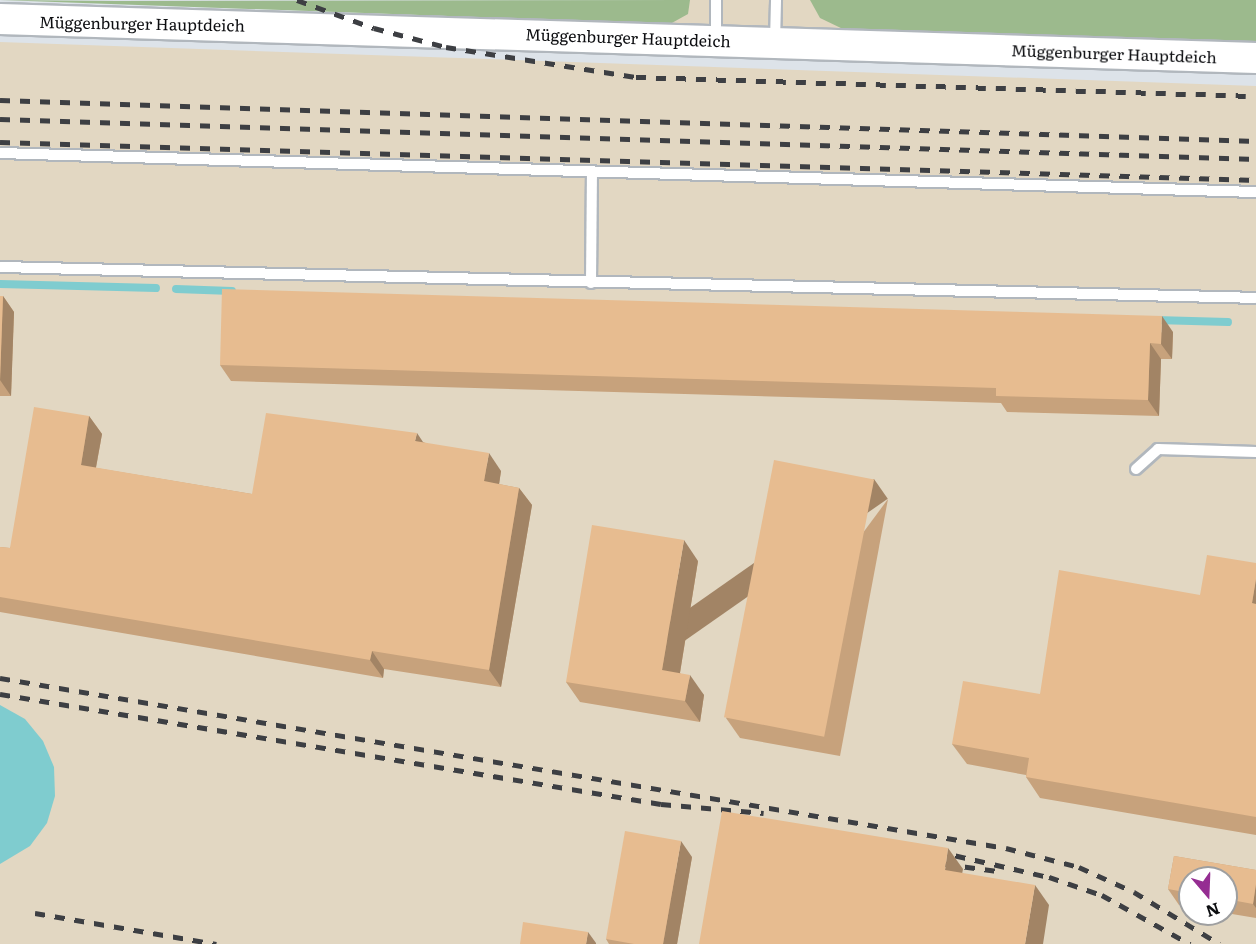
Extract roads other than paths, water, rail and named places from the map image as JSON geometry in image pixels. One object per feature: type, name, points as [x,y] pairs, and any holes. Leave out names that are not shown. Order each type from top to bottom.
[{"type":"street","name":"Müggenburger Hauptdeich","points":[[0,19],[1256,58]]},
{"type":"lane","points":[[716,0],[716,40]]},
{"type":"lane","points":[[775,42],[776,0]]},
{"type":"lane","points":[[0,153],[1256,192]]},
{"type":"lane","points":[[591,283],[592,172]]},
{"type":"lane","points":[[0,267],[1256,298]]},
{"type":"lane","points":[[1136,469],[1158,449],[1256,452]]},
{"type":"water","points":[[0,705],[25,719],[43,741],[54,767],[55,796],[47,823],[30,846],[0,864]]},
{"type":"waterway","points":[[0,284],[156,288]]},
{"type":"waterway","points":[[176,289],[232,291]]},
{"type":"waterway","points":[[1155,320],[1228,322]]},
{"type":"railway","points":[[297,0],[374,28],[446,47],[636,77],[1256,96]]},
{"type":"railway","points":[[0,100],[1256,141]]},
{"type":"railway","points":[[0,119],[1256,159]]},
{"type":"railway","points":[[0,142],[1256,180]]},
{"type":"railway","points":[[0,678],[1006,848],[1079,867],[1134,892],[1220,944]]},
{"type":"railway","points":[[0,694],[661,804],[764,813]]},
{"type":"railway","points":[[936,851],[1049,877],[1102,895],[1190,944]]},
{"type":"railway","points":[[945,864],[998,871]]},
{"type":"railway","points":[[35,913],[216,944]]}]
